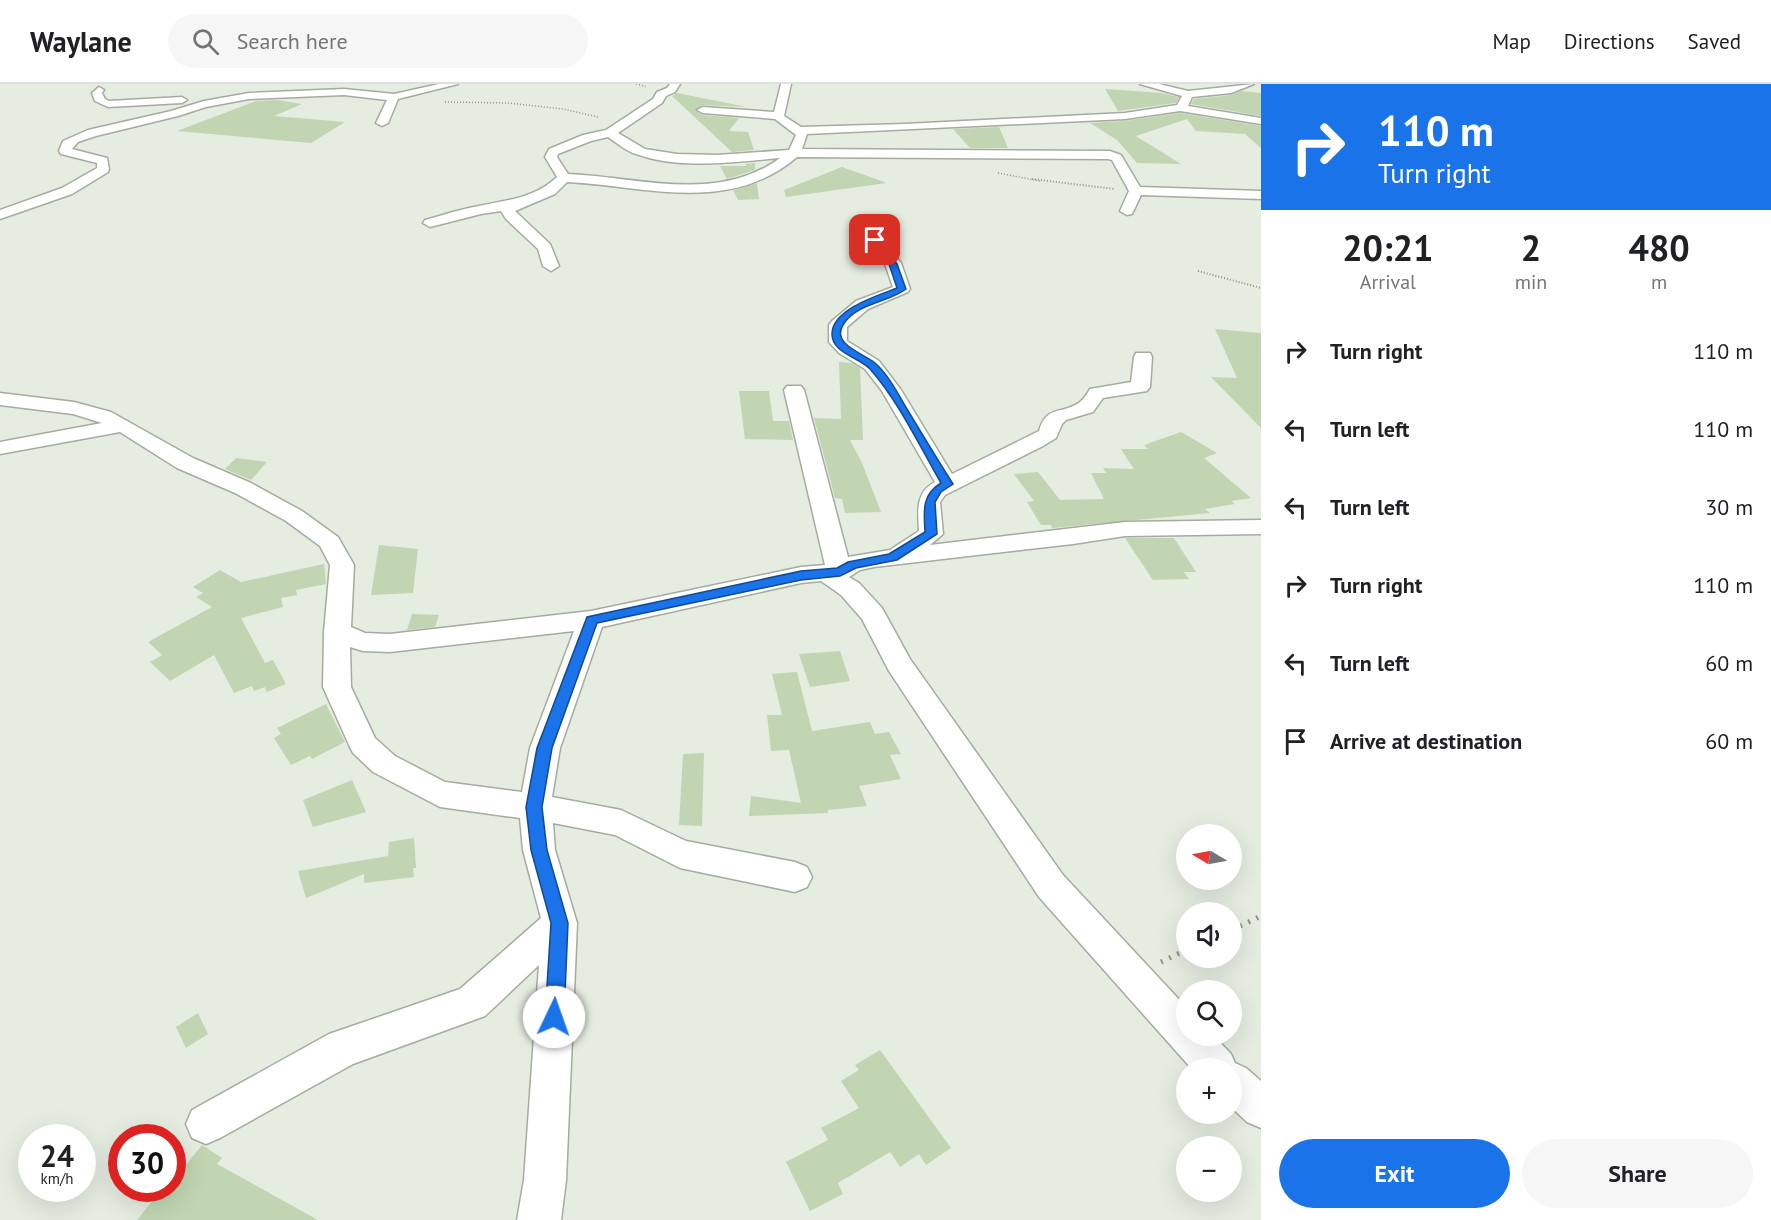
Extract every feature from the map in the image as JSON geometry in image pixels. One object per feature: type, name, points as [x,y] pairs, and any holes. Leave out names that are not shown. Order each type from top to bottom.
[{"type":"street","points":[[0,215],[42,201],[91,179],[103,169],[103,161],[65,151],[67,144],[74,139],[116,126],[174,114],[204,104],[249,96],[344,92],[394,97],[453,84]]},
{"type":"street","points":[[564,178],[551,157],[553,152],[587,138],[610,133],[658,101],[661,94],[671,90],[675,84]]},
{"type":"street","points":[[778,116],[786,84]]},
{"type":"street","points":[[1145,84],[1188,94],[1232,90],[1249,84]]},
{"type":"street","points":[[237,86],[249,96]]},
{"type":"street","points":[[99,90],[97,93],[100,101],[108,104],[178,100],[204,104]]},
{"type":"street","points":[[1180,108],[1185,105],[1188,94]]},
{"type":"street","points":[[382,123],[394,97]]},
{"type":"street","points":[[703,110],[778,116],[783,123],[799,131],[905,129],[1021,120],[1101,118],[1180,108],[1261,121]]},
{"type":"street","points":[[430,223],[480,210],[511,207],[550,191],[564,178],[607,180],[676,189],[713,189],[757,176],[782,163],[795,153],[802,135],[799,131]]},
{"type":"street","points":[[610,133],[641,152],[678,157],[744,157],[795,153],[1000,156],[1099,154],[1117,158],[1136,191]]},
{"type":"street","points":[[1136,191],[1261,195]]},
{"type":"street","points":[[1126,211],[1136,191]]},
{"type":"street","points":[[511,207],[508,211],[511,216],[545,247],[551,266]]},
{"type":"street","points":[[875,240],[893,264],[902,289],[862,305],[851,312],[838,325],[838,342],[845,349],[872,365],[891,390],[947,484]]},
{"type":"street","points":[[893,557],[931,534],[929,502],[937,490],[1036,442],[1048,434],[1052,422],[1059,416],[1086,408],[1097,393],[1140,387],[1143,357]]},
{"type":"street","points":[[794,390],[833,573],[873,614],[899,664],[1051,886],[1176,1023]]},
{"type":"street","points":[[0,399],[74,408],[104,416],[123,425],[185,464],[243,488],[294,516],[330,542],[342,565],[337,632],[338,687],[364,745],[384,764],[441,794],[534,807],[621,823],[680,854],[795,878]]},
{"type":"street","points":[[0,448],[123,425]]},
{"type":"street","points":[[337,632],[363,642],[390,643],[591,620],[801,576],[833,573],[852,564],[893,557],[1125,529],[1261,527]]},
{"type":"street","points":[[540,1220],[545,1180],[560,923],[539,850],[534,807],[545,748],[591,620]]},
{"type":"street","points":[[206,1124],[343,1048],[472,1003],[560,923]]},
{"type":"street","points":[[1197,1046],[1208,1058]]},
{"type":"street","points":[[1242,1091],[1261,1108]]},
{"type":"path","points":[[440,102],[508,103],[562,109],[596,117],[635,116]]},
{"type":"path","points":[[993,172],[1051,183],[1136,191]]},
{"type":"path","points":[[1198,271],[1261,288]]},
{"type":"path","points":[[1242,925],[1261,916]]},
{"type":"building","points":[[1105,89],[1162,93],[1179,97],[1176,103],[1118,111]]},
{"type":"building","points":[[1241,91],[1261,93],[1261,116],[1191,104],[1194,99],[1231,95]]},
{"type":"building","points":[[677,93],[747,107],[703,105],[695,111],[703,115],[739,118],[729,131],[748,132],[754,150],[732,152],[672,96]]},
{"type":"building","points":[[277,100],[302,104],[274,116],[345,122],[311,143],[177,131],[256,101]]},
{"type":"building","points":[[1180,113],[1261,126],[1261,148],[1245,134],[1196,131],[1187,119],[1136,136],[1181,164],[1137,163],[1117,140],[1090,123],[1125,121]]},
{"type":"building","points":[[999,127],[1008,148],[970,148],[953,129]]},
{"type":"building","points":[[755,163],[755,170],[727,179],[720,166],[747,166],[745,164]]},
{"type":"building","points":[[842,167],[887,183],[786,197],[784,190]]},
{"type":"building","points":[[757,183],[759,199],[738,200],[733,190]]},
{"type":"building","points":[[1215,329],[1261,333],[1261,428],[1211,377],[1237,378]]},
{"type":"building","points":[[839,362],[851,363],[860,368],[863,440],[850,440],[862,463],[881,512],[845,513],[842,499],[835,498],[814,418],[841,419]]},
{"type":"building","points":[[739,391],[769,391],[773,421],[789,421],[793,440],[745,439]]},
{"type":"building","points":[[1181,432],[1217,453],[1204,458],[1251,498],[1231,501],[1235,504],[1205,509],[1210,513],[1052,528],[1051,525],[1041,525],[1027,502],[1034,501],[1014,474],[1038,472],[1060,500],[1104,499],[1091,473],[1106,473],[1103,468],[1134,469],[1121,449],[1148,449],[1144,445]]},
{"type":"building","points":[[236,458],[267,462],[251,480],[225,469]]},
{"type":"building","points":[[1125,538],[1174,538],[1196,572],[1184,572],[1189,579],[1153,580]]},
{"type":"building","points":[[379,545],[418,549],[413,593],[371,595]]},
{"type":"building","points":[[324,564],[326,584],[296,590],[297,595],[281,598],[283,607],[241,618],[265,663],[273,660],[286,684],[267,692],[265,687],[254,691],[252,686],[234,693],[214,655],[170,681],[150,662],[162,655],[148,642],[212,607],[196,597],[203,593],[193,587],[220,570],[241,582]]},
{"type":"building","points":[[412,614],[439,615],[435,627],[407,630]]},
{"type":"building","points":[[840,651],[850,681],[810,687],[799,654]]},
{"type":"building","points":[[797,672],[812,731],[870,722],[875,734],[889,732],[901,754],[890,755],[901,779],[859,786],[867,806],[828,810],[828,813],[749,816],[751,796],[801,803],[789,750],[771,751],[767,715],[782,715],[772,674]]},
{"type":"building","points":[[326,704],[345,742],[312,759],[310,756],[291,765],[274,738],[281,734],[277,728]]},
{"type":"building","points":[[704,753],[702,826],[679,825],[683,754]]},
{"type":"building","points":[[352,780],[366,812],[313,827],[303,800]]},
{"type":"building","points":[[414,838],[416,868],[413,868],[414,877],[364,883],[364,874],[306,898],[298,871],[388,856],[389,842]]},
{"type":"building","points":[[198,1013],[208,1034],[186,1048],[176,1027]]},
{"type":"building","points":[[880,1050],[951,1148],[926,1165],[919,1154],[900,1167],[890,1152],[838,1183],[843,1194],[810,1211],[786,1162],[828,1140],[821,1128],[859,1108],[841,1081],[859,1070],[855,1065]]},
{"type":"building","points":[[202,1145],[222,1158],[217,1164],[318,1220],[137,1220],[152,1202],[186,1202],[186,1165]]},
{"type":"route","points":[[554,1017],[560,923],[539,850],[534,807],[545,748],[591,620],[801,576],[840,572],[852,564],[893,557],[931,534],[929,502],[937,490],[947,484],[891,390],[872,365],[845,349],[838,342],[836,335],[838,325],[851,312],[862,305],[902,289],[893,264],[875,240]]}]
